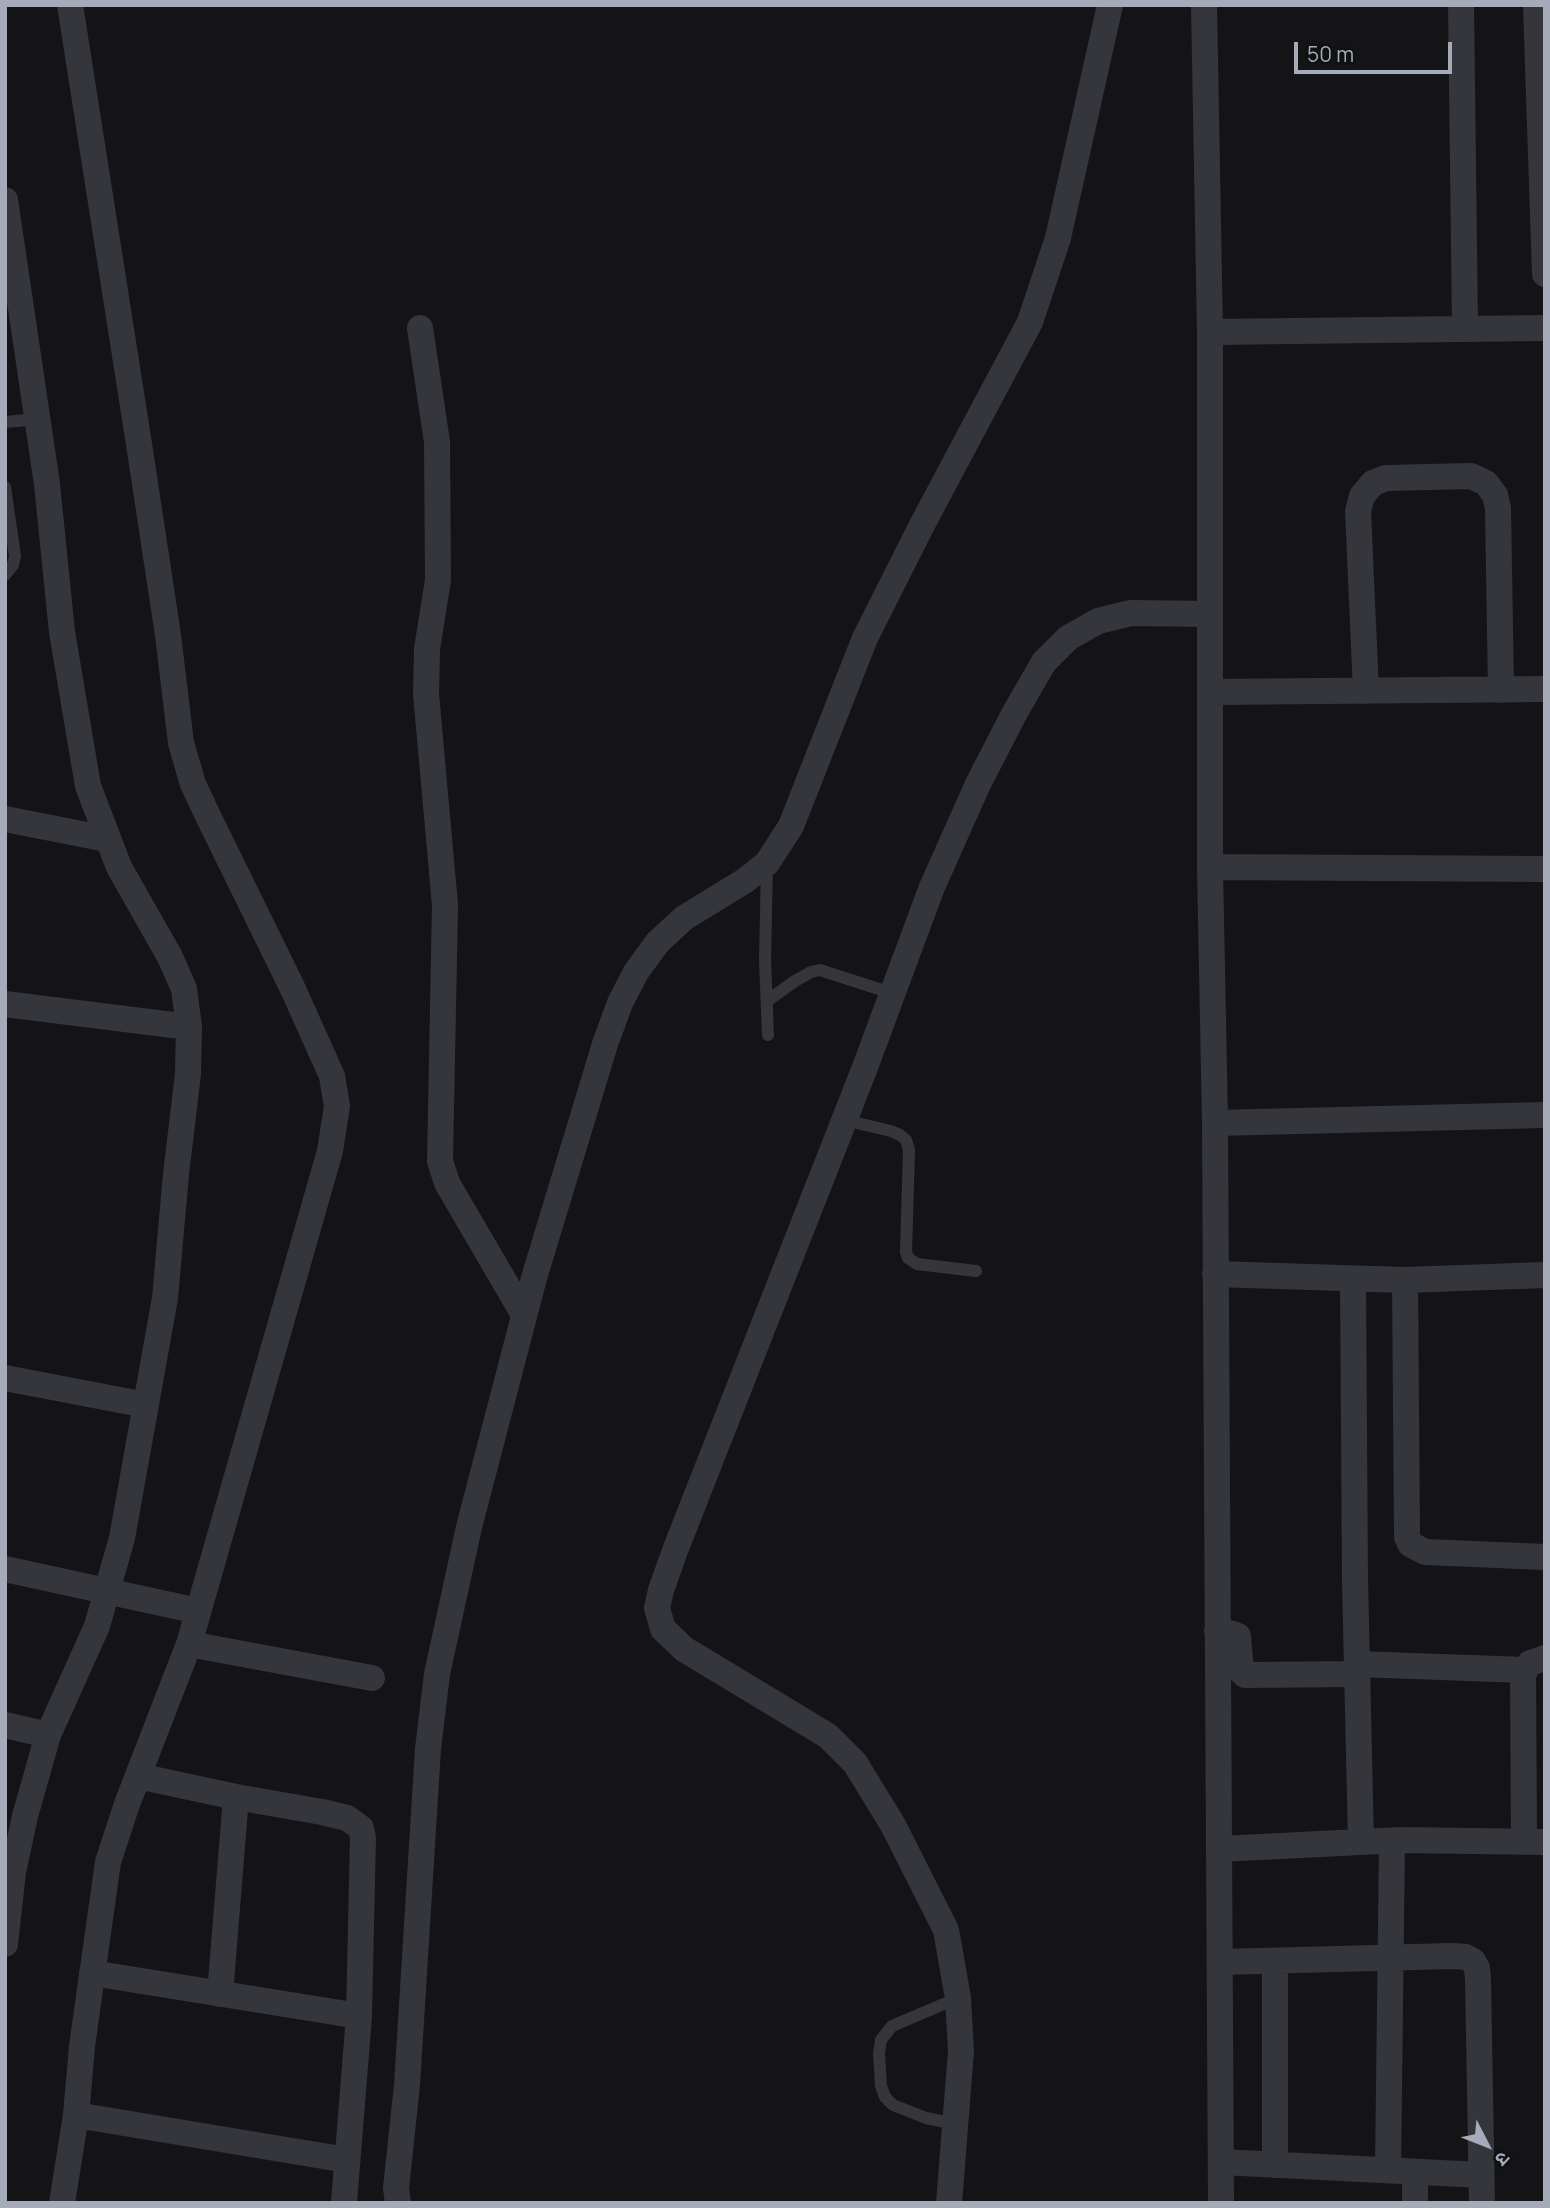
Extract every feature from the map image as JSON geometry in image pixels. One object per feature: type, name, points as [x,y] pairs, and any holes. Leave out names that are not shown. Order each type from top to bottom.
[{"type":"street","points":[[62,2203],[76,2115],[82,2046],[108,1862],[189,1644],[189,1609],[330,1151],[337,1106],[332,1076],[292,987],[193,784],[181,743],[168,635],[69,5]]},
{"type":"street","points":[[398,2203],[396,2188],[408,2071],[428,1749],[437,1674],[469,1527],[524,1315],[606,1044],[620,1003],[636,972],[658,942],[684,918],[746,880],[767,863],[791,826],[865,638],[1030,322],[1058,238],[1110,5]]},
{"type":"street","points":[[1205,5],[1210,332],[1210,867],[1215,1123],[1221,2203]]},
{"type":"street","points":[[1461,5],[1465,327]]},
{"type":"street","points":[[1536,5],[1545,274]]},
{"type":"street","points":[[5,200],[47,484],[64,645],[88,786],[119,867],[170,957],[184,989],[189,1027],[188,1074],[165,1298],[122,1538],[118,1593],[97,1626],[48,1735],[9,1871],[5,1944]]},
{"type":"street","points":[[420,328],[437,442],[438,580],[427,649],[426,694],[445,905],[440,1161],[447,1183],[524,1315]]},
{"type":"street","points":[[1210,332],[1545,328]]},
{"type":"street","points":[[1366,691],[1359,511],[1362,496],[1373,483],[1386,478],[1471,476],[1486,482],[1495,495],[1498,508],[1502,690]]},
{"type":"street","points":[[949,2203],[961,2051],[958,1998],[946,1930],[893,1825],[855,1763],[828,1736],[684,1649],[663,1629],[657,1608],[676,1548],[932,887],[978,784],[1014,714],[1044,662],[1069,638],[1098,621],[1131,613],[1210,614]]},
{"type":"street","points":[[1210,692],[1545,689]]},
{"type":"street","points":[[5,819],[107,839]]},
{"type":"street","points":[[1210,867],[1545,869]]},
{"type":"street","points":[[5,1014],[6,1004],[189,1027]]},
{"type":"street","points":[[1215,1123],[1545,1115]]},
{"type":"street","points":[[1215,1274],[1405,1280],[1545,1275]]},
{"type":"street","points":[[1353,1279],[1361,1842]]},
{"type":"street","points":[[1405,1280],[1407,1537],[1410,1544],[1425,1552],[1545,1557]]},
{"type":"street","points":[[5,1378],[146,1405]]},
{"type":"street","points":[[5,1569],[189,1609]]},
{"type":"street","points":[[1217,1631],[1238,1636],[1240,1667],[1245,1675],[1535,1664],[1535,1841],[1392,1841],[1219,1849]]},
{"type":"street","points":[[189,1644],[372,1678]]},
{"type":"street","points":[[5,1725],[48,1735]]},
{"type":"street","points":[[138,1776],[322,1812],[347,1818],[361,1828],[363,1838],[359,2016],[344,2203]]},
{"type":"street","points":[[220,1994],[236,1797]]},
{"type":"street","points":[[1388,2171],[1392,1841]]},
{"type":"street","points":[[1220,1962],[1466,1957],[1474,1961],[1477,1968],[1482,2203]]},
{"type":"street","points":[[1275,1961],[1275,2165]]},
{"type":"street","points":[[92,1973],[359,2016]]},
{"type":"street","points":[[76,2115],[347,2160]]},
{"type":"street","points":[[1221,2162],[1481,2175]]},
{"type":"street","points":[[1415,2172],[1415,2203]]},
{"type":"lane","points":[[5,422],[38,419]]},
{"type":"lane","points":[[5,487],[15,556],[13,565],[5,575]]},
{"type":"lane","points":[[767,863],[765,960],[768,1035]]},
{"type":"lane","points":[[767,1001],[795,981],[820,970],[891,993]]},
{"type":"lane","points":[[844,1120],[891,1130],[906,1140],[909,1150],[908,1258],[917,1264],[976,1270]]},
{"type":"lane","points":[[955,2124],[926,2118],[893,2105],[881,2086],[879,2053],[881,2040],[892,2026],[958,1998]]}]
